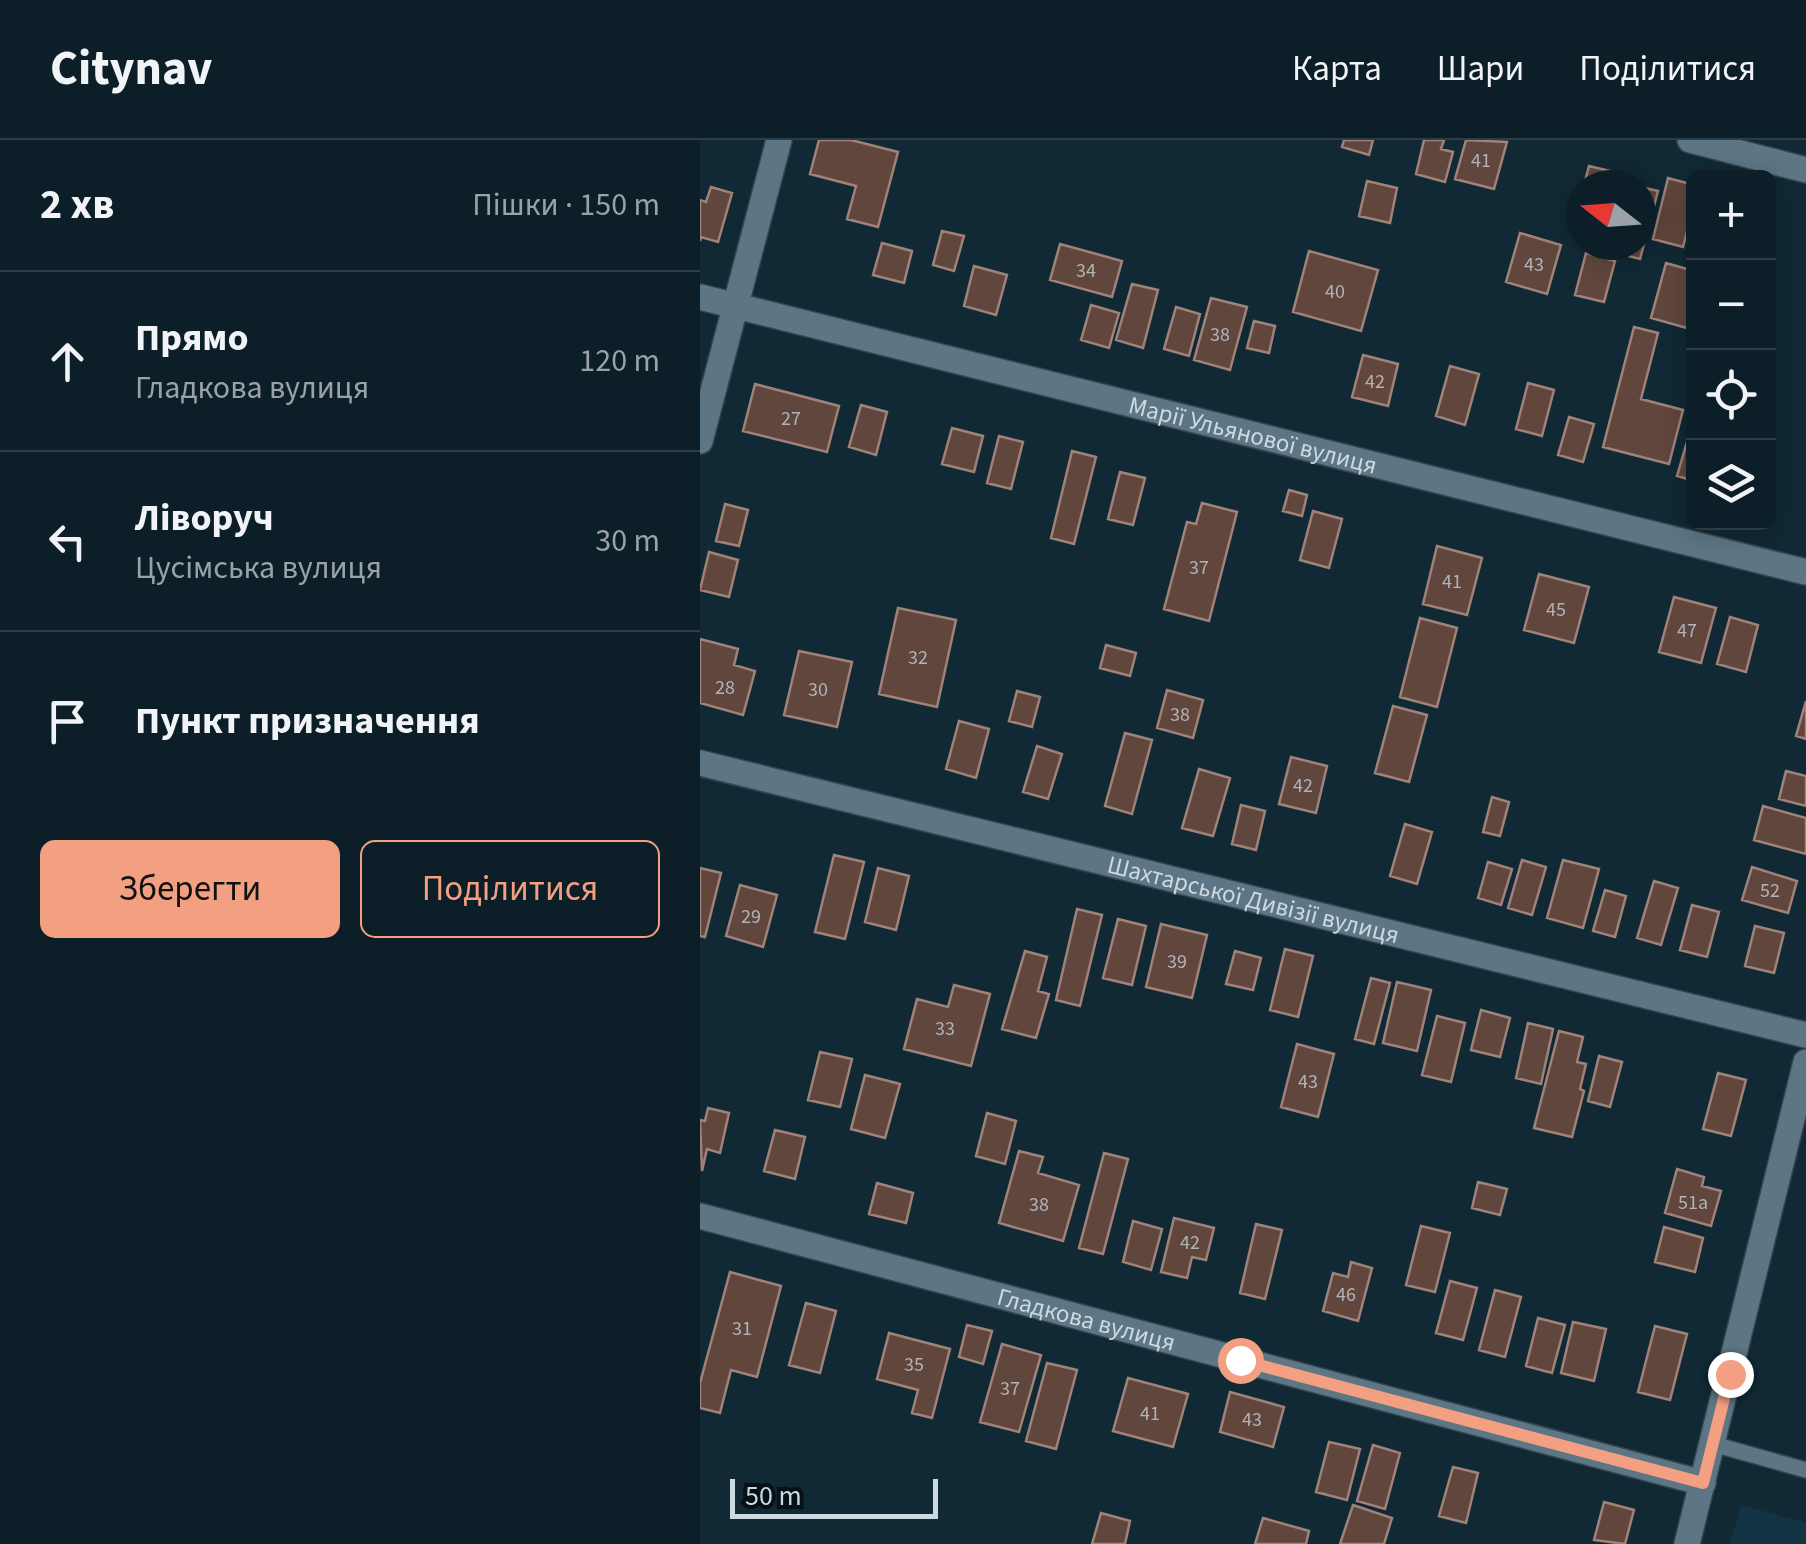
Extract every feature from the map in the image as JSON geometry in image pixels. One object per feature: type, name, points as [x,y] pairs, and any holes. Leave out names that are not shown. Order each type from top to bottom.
[{"type":"street","points":[[700,440],[780,140]]},
{"type":"street","points":[[1690,140],[1806,170]]},
{"type":"street","name":"Марії Ульянової вулиця","points":[[700,297],[1806,572]]},
{"type":"street","name":"Шахтарської Дивізії вулиця","points":[[700,763],[1806,1035]]},
{"type":"street","points":[[1687,1544],[1802,1099],[1806,1062]]},
{"type":"street","name":"Гладкова вулиця","points":[[700,1216],[1703,1483]]},
{"type":"lane","points":[[1713,1444],[1806,1470]]},
{"type":"shaded area","points":[[1741,1505],[1806,1523],[1806,1544],[1730,1544]]},
{"type":"building","points":[[819,140],[851,140],[898,152],[878,227],[847,219],[856,186],[810,174]]},
{"type":"building","points":[[1344,140],[1373,140],[1369,155],[1342,147]]},
{"type":"building","points":[[1424,140],[1444,140],[1441,149],[1453,152],[1445,182],[1416,174]]},
{"type":"building","points":[[1466,140],[1507,142],[1494,189],[1455,179]]},
{"type":"building","points":[[1668,178],[1686,183],[1683,247],[1656,240]]},
{"type":"building","points":[[1367,181],[1397,188],[1390,223],[1359,216]]},
{"type":"building","points":[[711,187],[732,193],[718,242],[701,237],[700,241],[700,200],[706,202]]},
{"type":"building","points":[[942,231],[964,236],[954,271],[933,265]]},
{"type":"building","points":[[1520,233],[1561,245],[1547,294],[1506,282]]},
{"type":"building","points":[[882,243],[912,251],[904,283],[873,275]]},
{"type":"building","points":[[1060,244],[1122,261],[1112,297],[1050,280]]},
{"type":"building","points":[[1309,251],[1378,270],[1361,331],[1293,312]]},
{"type":"building","points":[[1584,260],[1615,261],[1604,302],[1575,295]]},
{"type":"building","points":[[1666,263],[1686,269],[1686,328],[1651,318]]},
{"type":"building","points":[[974,266],[1007,275],[996,315],[964,306]]},
{"type":"building","points":[[1132,284],[1158,290],[1143,348],[1116,340]]},
{"type":"building","points":[[1211,298],[1247,307],[1230,370],[1194,360]]},
{"type":"building","points":[[1091,305],[1119,313],[1109,348],[1081,340]]},
{"type":"building","points":[[1176,307],[1200,314],[1189,356],[1164,349]]},
{"type":"building","points":[[1254,321],[1275,326],[1269,353],[1247,348]]},
{"type":"building","points":[[1634,327],[1658,333],[1641,399],[1683,410],[1669,464],[1603,447]]},
{"type":"building","points":[[1363,355],[1398,364],[1388,406],[1352,397]]},
{"type":"building","points":[[1450,366],[1479,374],[1465,425],[1436,416]]},
{"type":"building","points":[[1528,383],[1554,390],[1542,436],[1516,429]]},
{"type":"building","points":[[755,384],[839,406],[827,452],[743,431]]},
{"type":"building","points":[[861,405],[887,412],[876,455],[849,447]]},
{"type":"building","points":[[1569,417],[1594,424],[1583,462],[1558,455]]},
{"type":"building","points":[[952,428],[983,436],[974,472],[942,464]]},
{"type":"building","points":[[999,436],[1023,442],[1011,489],[987,483]]},
{"type":"building","points":[[1686,445],[1686,479],[1677,476]]},
{"type":"building","points":[[1072,451],[1096,457],[1074,544],[1051,538]]},
{"type":"building","points":[[1120,472],[1145,478],[1133,525],[1108,519]]},
{"type":"building","points":[[1289,490],[1307,495],[1302,516],[1283,511]]},
{"type":"building","points":[[1202,503],[1237,512],[1209,621],[1164,609],[1187,522],[1196,524]]},
{"type":"building","points":[[725,504],[748,510],[739,546],[716,541]]},
{"type":"building","points":[[1313,511],[1342,519],[1329,568],[1300,560]]},
{"type":"building","points":[[1437,546],[1482,558],[1467,615],[1423,604]]},
{"type":"building","points":[[709,552],[738,560],[729,597],[700,590]]},
{"type":"building","points":[[1539,574],[1589,587],[1574,643],[1524,630]]},
{"type":"building","points":[[1674,597],[1716,608],[1701,663],[1659,652]]},
{"type":"building","points":[[898,608],[956,620],[937,707],[879,694]]},
{"type":"building","points":[[1730,617],[1758,625],[1746,672],[1717,664]]},
{"type":"building","points":[[1420,618],[1457,628],[1437,707],[1400,697]]},
{"type":"building","points":[[700,639],[738,649],[734,665],[755,671],[743,715],[700,703]]},
{"type":"building","points":[[1106,645],[1136,653],[1130,676],[1100,668]]},
{"type":"building","points":[[799,651],[852,662],[837,727],[784,715]]},
{"type":"building","points":[[1167,690],[1203,700],[1193,738],[1157,728]]},
{"type":"building","points":[[1017,691],[1040,697],[1032,727],[1009,721]]},
{"type":"building","points":[[1806,701],[1806,739],[1796,736]]},
{"type":"building","points":[[1393,706],[1427,715],[1409,782],[1375,773]]},
{"type":"building","points":[[959,721],[989,729],[976,778],[946,769]]},
{"type":"building","points":[[1125,733],[1152,740],[1132,814],[1105,806]]},
{"type":"building","points":[[1037,746],[1062,754],[1048,799],[1023,792]]},
{"type":"building","points":[[1291,757],[1327,766],[1316,813],[1279,804]]},
{"type":"building","points":[[1199,769],[1230,778],[1213,836],[1182,828]]},
{"type":"building","points":[[1786,771],[1806,776],[1806,806],[1779,799]]},
{"type":"building","points":[[1492,797],[1509,802],[1500,836],[1483,832]]},
{"type":"building","points":[[1241,805],[1265,811],[1256,850],[1232,844]]},
{"type":"building","points":[[1763,806],[1806,818],[1806,854],[1754,840]]},
{"type":"building","points":[[1405,824],[1432,832],[1417,884],[1390,876]]},
{"type":"building","points":[[834,855],[864,862],[845,939],[815,932]]},
{"type":"building","points":[[1522,860],[1546,867],[1532,915],[1508,908]]},
{"type":"building","points":[[1563,860],[1599,869],[1583,928],[1547,918]]},
{"type":"building","points":[[1488,862],[1512,869],[1501,905],[1478,898]]},
{"type":"building","points":[[1752,867],[1797,881],[1788,913],[1742,900]]},
{"type":"building","points":[[700,868],[721,873],[705,937],[700,936]]},
{"type":"building","points":[[878,868],[909,876],[896,930],[865,922]]},
{"type":"building","points":[[1654,881],[1678,888],[1661,945],[1637,938]]},
{"type":"building","points":[[740,885],[777,895],[763,947],[726,936]]},
{"type":"building","points":[[1605,890],[1626,896],[1615,937],[1593,931]]},
{"type":"building","points":[[1692,905],[1719,912],[1707,957],[1680,950]]},
{"type":"building","points":[[1077,909],[1102,915],[1080,1006],[1056,1000]]},
{"type":"building","points":[[1118,919],[1146,926],[1132,985],[1103,978]]},
{"type":"building","points":[[1161,924],[1207,935],[1192,998],[1146,987]]},
{"type":"building","points":[[1755,926],[1784,933],[1774,973],[1745,966]]},
{"type":"building","points":[[1285,949],[1313,956],[1298,1017],[1270,1010]]},
{"type":"building","points":[[1025,951],[1047,957],[1038,991],[1049,994],[1036,1038],[1002,1029]]},
{"type":"building","points":[[1235,951],[1261,958],[1253,990],[1226,984]]},
{"type":"building","points":[[1371,978],[1390,983],[1374,1044],[1355,1039]]},
{"type":"building","points":[[1397,982],[1431,990],[1417,1051],[1383,1043]]},
{"type":"building","points":[[954,985],[990,994],[971,1066],[904,1049],[917,999],[948,1007]]},
{"type":"building","points":[[1481,1010],[1510,1018],[1500,1057],[1471,1050]]},
{"type":"building","points":[[1437,1016],[1465,1023],[1451,1082],[1422,1075]]},
{"type":"building","points":[[1528,1023],[1553,1029],[1541,1084],[1516,1078]]},
{"type":"building","points":[[1559,1031],[1583,1037],[1577,1062],[1586,1064],[1580,1089],[1584,1091],[1572,1137],[1534,1128]]},
{"type":"building","points":[[1297,1044],[1334,1054],[1318,1117],[1281,1107]]},
{"type":"building","points":[[820,1052],[852,1059],[840,1107],[808,1100]]},
{"type":"building","points":[[1599,1056],[1622,1062],[1610,1107],[1588,1101]]},
{"type":"building","points":[[1718,1073],[1746,1080],[1731,1136],[1703,1129]]},
{"type":"building","points":[[865,1075],[900,1084],[885,1138],[851,1129]]},
{"type":"building","points":[[708,1108],[729,1113],[720,1153],[707,1149],[702,1171],[700,1120],[705,1121]]},
{"type":"building","points":[[987,1113],[1016,1121],[1005,1164],[976,1156]]},
{"type":"building","points":[[775,1130],[805,1137],[795,1179],[764,1171]]},
{"type":"building","points":[[1019,1151],[1043,1157],[1038,1173],[1079,1185],[1063,1241],[999,1223]]},
{"type":"building","points":[[1104,1153],[1128,1159],[1103,1254],[1079,1248]]},
{"type":"building","points":[[1677,1169],[1704,1177],[1702,1186],[1721,1191],[1711,1226],[1665,1213]]},
{"type":"building","points":[[1478,1182],[1507,1189],[1500,1215],[1472,1208]]},
{"type":"building","points":[[877,1183],[913,1193],[906,1223],[869,1214]]},
{"type":"building","points":[[1174,1218],[1214,1228],[1206,1260],[1192,1257],[1187,1278],[1161,1272]]},
{"type":"building","points":[[1133,1221],[1162,1229],[1151,1270],[1123,1262]]},
{"type":"building","points":[[1256,1224],[1282,1230],[1265,1299],[1240,1293]]},
{"type":"building","points":[[1421,1226],[1450,1233],[1435,1292],[1406,1285]]},
{"type":"building","points":[[1664,1227],[1703,1238],[1695,1272],[1655,1262]]},
{"type":"building","points":[[1351,1262],[1372,1268],[1358,1321],[1323,1311],[1333,1273],[1348,1277]]},
{"type":"building","points":[[730,1272],[781,1286],[757,1377],[731,1370],[720,1413],[700,1408],[700,1383]]},
{"type":"building","points":[[1450,1281],[1477,1288],[1463,1340],[1436,1333]]},
{"type":"building","points":[[1495,1290],[1521,1297],[1505,1357],[1479,1350]]},
{"type":"building","points":[[806,1303],[836,1311],[820,1373],[789,1365]]},
{"type":"building","points":[[1538,1318],[1565,1325],[1552,1373],[1526,1366]]},
{"type":"building","points":[[1573,1322],[1606,1329],[1594,1381],[1561,1373]]},
{"type":"building","points":[[967,1325],[992,1331],[983,1364],[959,1357]]},
{"type":"building","points":[[1655,1326],[1687,1334],[1670,1400],[1638,1392]]},
{"type":"building","points":[[889,1333],[950,1349],[932,1418],[912,1413],[918,1390],[877,1379]]},
{"type":"building","points":[[1002,1344],[1041,1355],[1019,1432],[980,1422]]},
{"type":"building","points":[[1047,1363],[1077,1370],[1056,1449],[1026,1441]]},
{"type":"building","points":[[1128,1378],[1188,1394],[1173,1447],[1113,1431]]},
{"type":"building","points":[[1230,1392],[1284,1407],[1273,1447],[1220,1432]]},
{"type":"building","points":[[1329,1442],[1360,1449],[1347,1500],[1316,1492]]},
{"type":"building","points":[[1373,1445],[1400,1453],[1385,1509],[1357,1501]]},
{"type":"building","points":[[1453,1467],[1478,1473],[1466,1523],[1439,1516]]},
{"type":"building","points":[[1604,1502],[1634,1510],[1625,1544],[1594,1540]]},
{"type":"building","points":[[1353,1505],[1392,1518],[1384,1544],[1340,1544]]},
{"type":"building","points":[[1101,1513],[1130,1521],[1125,1544],[1092,1544]]},
{"type":"building","points":[[1263,1518],[1309,1531],[1306,1544],[1255,1544]]},
{"type":"route","points":[[1240,1360],[1703,1483],[1730,1374]]}]
